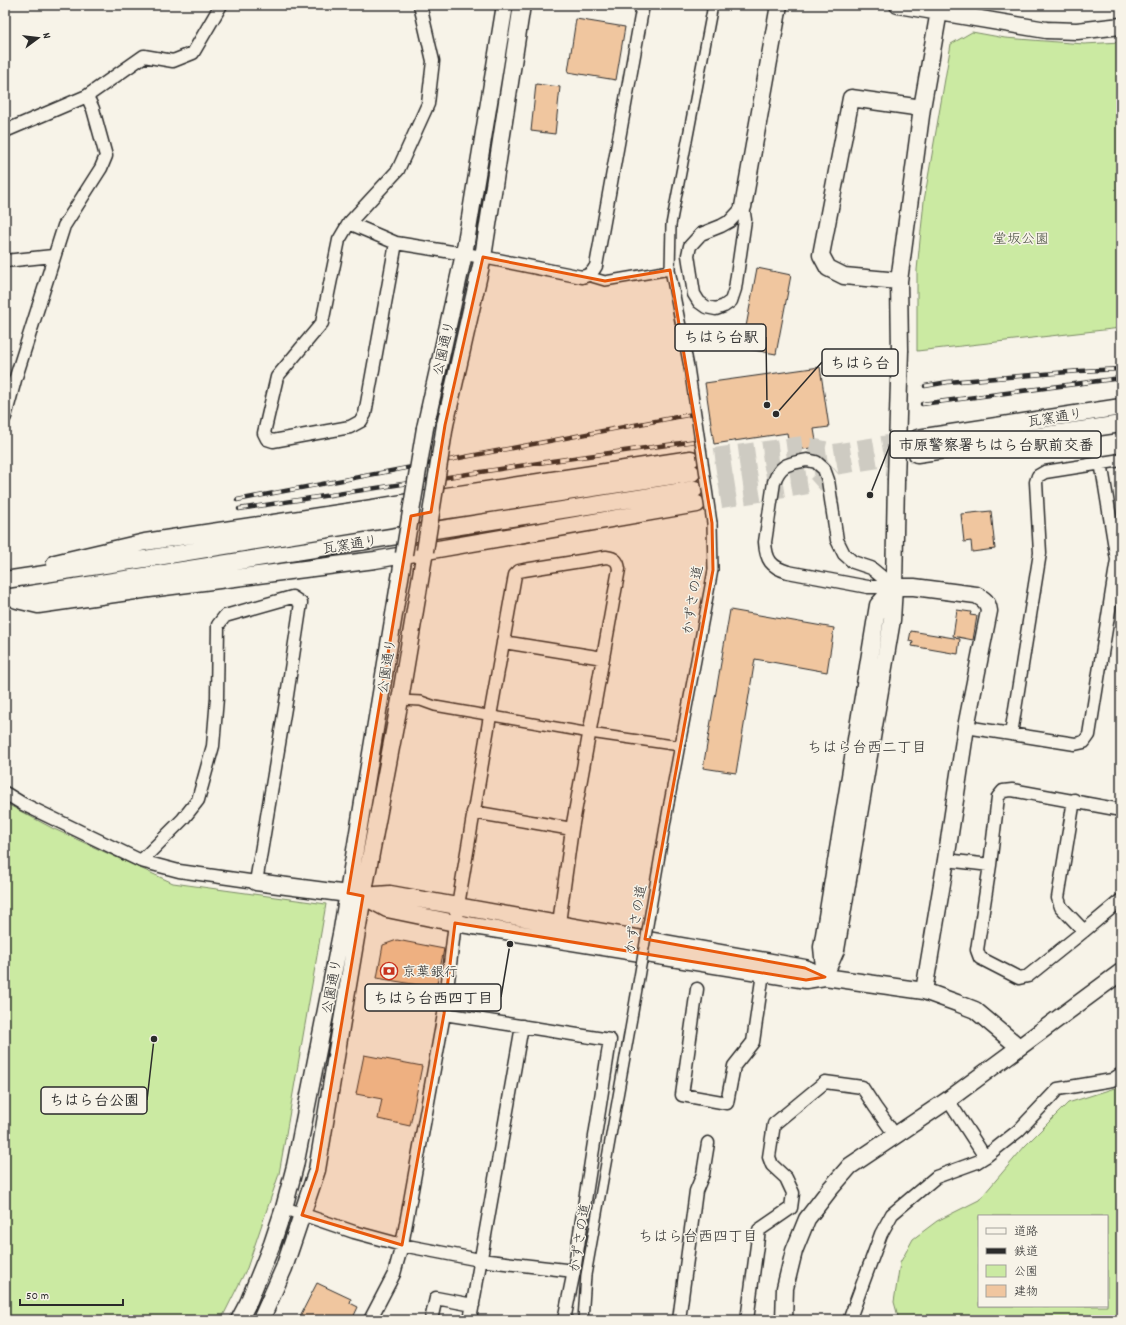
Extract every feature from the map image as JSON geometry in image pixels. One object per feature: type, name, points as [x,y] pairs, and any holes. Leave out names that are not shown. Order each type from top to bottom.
[{"type":"street","points":[[5,131],[87,96],[144,56],[173,61],[193,52],[221,5]]},
{"type":"street","points":[[396,243],[364,414],[361,421],[357,424],[343,428],[273,441],[267,439],[264,433],[277,377],[322,323],[338,240],[350,223],[398,170],[428,104],[433,61],[420,5]]},
{"type":"street","name":"公園通り","points":[[261,1320],[284,1268],[317,1170],[404,554],[425,428],[464,254],[505,5]]},
{"type":"street","name":"公園通り","points":[[239,1320],[272,1244],[284,1208],[295,1166],[342,930],[356,895],[400,700],[426,551],[445,425],[483,257],[522,5]]},
{"type":"street","points":[[588,276],[593,272],[596,266],[643,5]]},
{"type":"street","name":"かずさの道","points":[[584,1320],[586,1275],[669,803],[713,570],[712,522],[689,367],[670,270],[672,225],[713,5]]},
{"type":"street","points":[[743,206],[730,221],[701,234],[690,246],[688,255],[694,294],[699,302],[706,307],[716,309],[724,306],[731,301],[735,289],[745,220],[743,206],[779,5]]},
{"type":"street","points":[[898,5],[940,8],[1046,30],[1077,32],[1121,26]]},
{"type":"street","points":[[825,977],[836,950],[892,620],[900,350],[900,281],[922,108],[940,8]]},
{"type":"street","points":[[5,417],[14,380],[64,226],[101,168],[106,156],[93,109],[87,96]]},
{"type":"street","points":[[900,281],[844,276],[828,268],[821,255],[851,98],[922,108]]},
{"type":"street","points":[[350,223],[396,243],[483,257],[582,277],[588,276],[605,281],[670,270]]},
{"type":"street","points":[[5,261],[53,256]]},
{"type":"street","name":"瓦窯通り","points":[[918,438],[1121,407]]},
{"type":"street","name":"瓦窯通り","points":[[917,454],[1121,424]]},
{"type":"street","points":[[894,587],[870,568],[853,562],[844,554],[837,540],[828,480],[824,469],[816,462],[807,460],[787,464],[781,468],[777,473],[774,482],[765,542],[765,552],[772,565],[788,572],[868,587],[894,587],[914,587],[976,595],[984,598],[988,604],[989,611],[966,727],[924,991]]},
{"type":"street","points":[[1011,734],[1040,553],[1036,482],[1038,476],[1045,472],[1121,460]]},
{"type":"street","points":[[966,727],[1075,744],[1084,742],[1089,735],[1116,603],[1117,560],[1101,462]]},
{"type":"street","points":[[7,580],[30,569],[145,542],[433,498],[694,481]]},
{"type":"street","points":[[7,598],[38,605],[149,588],[375,560],[426,551],[694,481]]},
{"type":"street","name":"瓦窯通り","points":[[7,580],[428,513],[694,481]]},
{"type":"street","name":"瓦窯通り","points":[[7,598],[694,481]]},
{"type":"street","points":[[370,1320],[394,1274],[402,1245],[444,1014],[455,923],[515,575],[519,571],[606,557],[613,558],[618,563],[619,569],[572,829],[559,923]]},
{"type":"street","points":[[141,862],[183,819],[198,800],[213,746],[217,698],[218,625],[225,616],[292,597],[301,603],[256,882]]},
{"type":"street","points":[[503,642],[603,658]]},
{"type":"street","points":[[400,700],[422,701],[435,706],[490,716],[680,746]]},
{"type":"street","points":[[1121,810],[1074,800],[1012,790],[1003,791],[998,797],[990,865],[977,950],[980,958],[1019,978],[1028,976],[1121,900]]},
{"type":"street","points":[[5,793],[23,804],[141,862],[179,871],[356,895],[390,894],[805,968],[825,977],[924,991],[975,1010],[1020,1048]]},
{"type":"street","points":[[1074,800],[1058,898],[1061,907],[1084,931]]},
{"type":"street","points":[[473,812],[572,829]]},
{"type":"street","points":[[946,860],[990,865]]},
{"type":"street","points":[[356,895],[388,909],[455,923],[806,980],[825,977]]},
{"type":"street","points":[[784,1320],[785,1288],[794,1251],[807,1219],[850,1166],[948,1100],[1121,972]]},
{"type":"street","points":[[696,990],[682,1095],[727,1103],[734,1066],[753,1042],[763,973]]},
{"type":"street","points":[[444,1014],[610,1040],[574,1271],[564,1320]]},
{"type":"street","points":[[470,1320],[522,1026]]},
{"type":"street","points":[[851,1320],[850,1318],[879,1241],[892,1214],[936,1177],[977,1162],[985,1157],[1018,1132],[1058,1089],[1112,1080],[1121,1074]]},
{"type":"street","points":[[747,1320],[759,1230],[791,1208],[793,1192],[786,1178],[772,1165],[769,1157],[774,1124],[825,1082],[862,1087],[895,1135]]},
{"type":"street","points":[[948,1100],[985,1157]]},
{"type":"street","points":[[679,1320],[696,1191],[703,1174],[708,1143]]},
{"type":"street","points":[[284,1208],[354,1232],[402,1245],[480,1260],[574,1271]]},
{"type":"street","points":[[431,1320],[436,1298],[473,1305]]},
{"type":"highlighted area","points":[[483,257],[605,281],[670,270],[712,523],[713,570],[645,939],[805,968],[825,977],[806,980],[455,923],[444,1014],[402,1245],[302,1215],[317,1170],[363,896],[348,893],[411,516],[431,512],[445,425]]},
{"type":"green space","name":"堂坂公園","points":[[972,32],[1005,38],[1084,44],[1121,42],[1121,328],[917,351],[917,270],[924,201],[951,44]]},
{"type":"green space","points":[[5,803],[54,829],[173,883],[326,904],[279,1174],[247,1268],[221,1320],[5,1320]]},
{"type":"green space","points":[[1121,1086],[1121,1320],[899,1320],[894,1302],[900,1263],[913,1239],[937,1221],[979,1200],[1025,1146],[1068,1103]]},
{"type":"building","points":[[576,19],[625,27],[616,80],[568,72]]},
{"type":"building","points":[[536,84],[560,87],[555,134],[531,131]]},
{"type":"building","points":[[757,268],[791,275],[776,354],[742,348]]},
{"type":"building","points":[[820,367],[829,427],[814,429],[817,447],[790,451],[787,433],[714,444],[705,383]]},
{"type":"building","points":[[991,511],[995,549],[972,552],[971,541],[964,542],[961,514]]},
{"type":"building","points":[[730,610],[834,628],[827,672],[755,659],[736,773],[703,768]]},
{"type":"building","points":[[957,610],[971,612],[970,615],[977,616],[973,640],[953,636]]},
{"type":"building","points":[[911,631],[960,639],[958,654],[912,646],[913,642],[909,641]]},
{"type":"building","points":[[397,940],[444,949],[436,988],[377,978],[383,945]]},
{"type":"building","points":[[364,1055],[422,1066],[410,1126],[378,1119],[382,1099],[356,1094]]},
{"type":"building","points":[[317,1283],[351,1299],[350,1303],[358,1307],[352,1320],[298,1320]]},
{"type":"tunnel","points":[[692,473],[918,438]]},
{"type":"tunnel","points":[[691,459],[803,444],[828,450]]},
{"type":"tunnel","points":[[695,489],[917,454]]},
{"type":"tunnel","points":[[697,504],[815,485],[834,468]]},
{"type":"railway","points":[[925,386],[948,382],[1121,369]]},
{"type":"railway","points":[[922,404],[1121,378]]},
{"type":"railway","points":[[237,500],[693,414]]},
{"type":"railway","points":[[239,509],[552,461],[696,441]]},
{"type":"place","name":"ちはら台駅","points":[[767,405]]},
{"type":"place","name":"ちはら台","points":[[776,414]]},
{"type":"place","name":"市原警察署ちはら台駅前交番","points":[[870,495]]},
{"type":"place","name":"ちはら台西四丁目","points":[[510,944]]},
{"type":"place","name":"京葉銀行","points":[[389,971]]},
{"type":"place","name":"ちはら台公園","points":[[154,1039]]},
{"type":"district","name":"ちはら台西二丁目","points":[[867,747]]},
{"type":"district","name":"ちはら台西四丁目","points":[[698,1236]]}]
